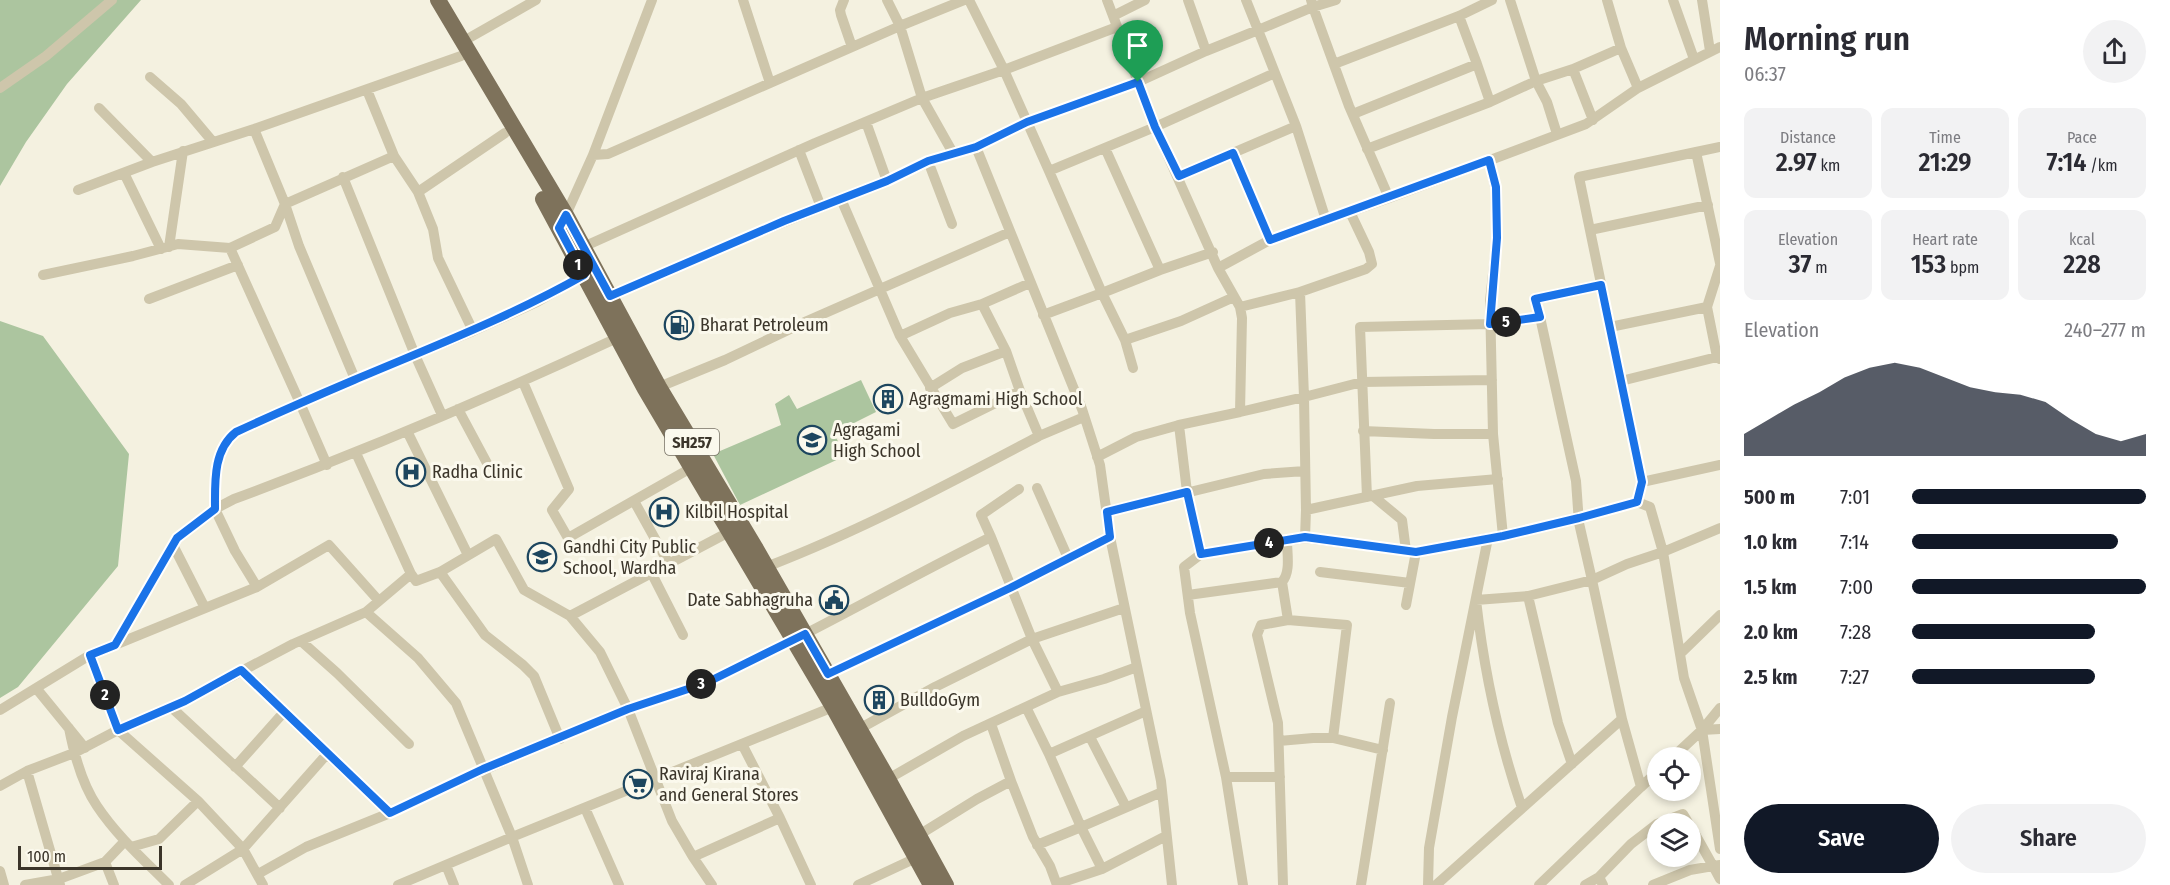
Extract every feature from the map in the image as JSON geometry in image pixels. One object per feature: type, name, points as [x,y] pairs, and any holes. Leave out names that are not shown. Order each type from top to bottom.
[{"type":"main road","name":"SH257","points":[[426,0],[462,49],[562,222],[584,275],[617,338],[729,532],[799,638],[828,674],[888,778],[912,839],[916,858],[931,885]]},
{"type":"main road","name":"SH257","points":[[438,0],[505,132],[562,222],[583,247],[658,387],[766,567],[832,707],[912,839],[946,885]]},
{"type":"street","points":[[0,88],[46,56],[112,0]]},
{"type":"street","points":[[78,190],[183,151],[367,90],[462,49],[527,3],[536,0]]},
{"type":"street","points":[[562,222],[593,155],[652,0]]},
{"type":"street","points":[[743,0],[770,83]]},
{"type":"street","points":[[844,0],[840,10],[852,47]]},
{"type":"street","points":[[887,0],[900,26],[922,98],[953,153]]},
{"type":"street","points":[[593,155],[608,154],[964,0]]},
{"type":"street","points":[[969,0],[1004,70],[1102,294],[1125,340],[1133,368]]},
{"type":"street","points":[[1107,0],[1155,127],[1239,308],[1240,412]]},
{"type":"street","points":[[583,247],[799,150],[922,98],[1004,70],[1115,21],[1145,0]]},
{"type":"street","points":[[1188,0],[1206,51]]},
{"type":"street","points":[[1246,0],[1296,126],[1326,220]]},
{"type":"street","points":[[610,296],[887,181],[928,161],[976,147],[1027,122],[1138,82],[1312,4],[1336,0]]},
{"type":"street","points":[[1334,64],[1459,16],[1492,0]]},
{"type":"street","points":[[1510,0],[1536,81],[1547,102],[1557,134]]},
{"type":"street","points":[[1607,0],[1621,48],[1638,88]]},
{"type":"street","points":[[1673,0],[1694,59]]},
{"type":"street","points":[[1218,267],[1270,240],[1586,124],[1638,88],[1715,49],[1702,0]]},
{"type":"street","points":[[1312,4],[1353,114],[1389,198]]},
{"type":"street","points":[[1459,16],[1490,102]]},
{"type":"street","points":[[1367,149],[1621,48]]},
{"type":"street","points":[[1353,114],[1477,64]]},
{"type":"street","points":[[1573,69],[1593,120]]},
{"type":"street","points":[[1049,171],[1155,127],[1275,73]]},
{"type":"street","points":[[150,77],[181,104],[213,142]]},
{"type":"street","points":[[367,90],[394,156],[417,192],[433,229],[438,258],[473,331]]},
{"type":"street","points":[[99,108],[152,162]]},
{"type":"street","points":[[866,122],[887,181]]},
{"type":"street","points":[[1179,176],[1296,126]]},
{"type":"street","points":[[254,129],[285,204],[299,246],[355,380]]},
{"type":"street","points":[[417,192],[505,132]]},
{"type":"street","points":[[976,147],[1084,417],[1097,457],[1110,537],[1162,792],[1172,885]]},
{"type":"street","points":[[1637,502],[1642,482],[1579,177],[1720,147]]},
{"type":"street","points":[[1106,148],[1160,270]]},
{"type":"street","points":[[799,150],[821,207]]},
{"type":"street","points":[[165,248],[183,151]]},
{"type":"street","points":[[1621,381],[1719,358],[1707,307],[1720,264],[1696,152]]},
{"type":"street","points":[[1233,153],[1270,240]]},
{"type":"street","points":[[44,275],[178,244],[230,248],[275,227],[285,204],[394,156]]},
{"type":"street","points":[[1489,160],[1496,187],[1497,232],[1490,324],[1493,434],[1503,536]]},
{"type":"street","points":[[928,161],[952,224]]},
{"type":"street","points":[[124,173],[165,248]]},
{"type":"street","points":[[344,177],[415,355],[442,415]]},
{"type":"street","points":[[841,199],[900,336],[953,424],[1020,391]]},
{"type":"street","points":[[1590,230],[1708,205]]},
{"type":"street","points":[[1125,340],[1181,321],[1300,292],[1366,269],[1372,264],[1370,252],[1350,212]]},
{"type":"street","points":[[658,387],[725,360],[878,289],[1010,232]]},
{"type":"street","points":[[230,248],[327,465]]},
{"type":"street","points":[[1043,315],[1213,252]]},
{"type":"street","points":[[149,299],[238,265]]},
{"type":"street","points":[[256,587],[235,551],[215,509],[216,470],[224,445],[229,438],[236,432],[300,403],[537,302],[584,275]]},
{"type":"street","points":[[900,336],[950,313],[982,303],[1030,283]]},
{"type":"street","points":[[1601,285],[1535,299],[1576,481],[1579,518],[1622,719],[1641,787]]},
{"type":"street","points":[[1300,292],[1304,396],[1305,537]]},
{"type":"street","points":[[982,303],[1006,351],[1039,436]]},
{"type":"street","points":[[1610,327],[1707,307]]},
{"type":"street","points":[[1406,605],[1410,584],[1411,551],[1402,520],[1370,496],[1363,431],[1360,327],[1490,324],[1540,317]]},
{"type":"street","points":[[115,645],[173,545],[183,532],[215,509],[327,465],[523,382],[617,338]]},
{"type":"street","points":[[930,388],[962,368],[1006,351]]},
{"type":"street","points":[[1097,457],[1136,438],[1179,425],[1362,382],[1492,380]]},
{"type":"street","points":[[523,382],[569,489],[552,510],[568,538],[691,468]]},
{"type":"street","points":[[458,409],[488,465]]},
{"type":"street","points":[[766,567],[813,549],[960,478],[1039,436],[1084,417]]},
{"type":"street","points":[[1179,425],[1187,492],[1201,554]]},
{"type":"street","points":[[407,431],[468,555]]},
{"type":"street","points":[[1363,431],[1493,434]]},
{"type":"street","points":[[356,453],[416,581],[440,572],[496,539],[524,590],[570,616],[600,652],[628,709],[672,821],[712,885]]},
{"type":"street","points":[[1642,482],[1720,465]]},
{"type":"street","points":[[1107,512],[1264,474],[1305,471]]},
{"type":"street","points":[[1306,510],[1417,486],[1498,478]]},
{"type":"street","points":[[1036,488],[1068,558]]},
{"type":"street","points":[[1019,489],[981,515],[1032,639],[1058,692]]},
{"type":"street","points":[[634,501],[669,564]]},
{"type":"street","points":[[1243,885],[1226,777],[1184,567],[1201,554],[1305,537],[1411,551],[1503,536],[1637,502],[1650,507],[1663,552],[1684,678],[1702,730],[1720,849]]},
{"type":"street","points":[[1476,600],[1528,596],[1592,580],[1720,528]]},
{"type":"street","points":[[570,616],[729,532]]},
{"type":"street","points":[[258,874],[306,847],[390,813],[483,769],[628,709],[706,683],[799,638],[991,537]]},
{"type":"street","points":[[828,674],[1010,588],[1110,537]]},
{"type":"street","points":[[1428,885],[1429,848],[1488,538]]},
{"type":"street","points":[[1287,540],[1287,570],[1282,582],[1288,620]]},
{"type":"street","points":[[173,545],[205,608]]},
{"type":"street","points":[[0,710],[90,655],[256,587],[329,545],[379,601]]},
{"type":"street","points":[[1057,551],[1068,558]]},
{"type":"street","points":[[440,572],[485,635],[523,664],[534,676],[560,739]]},
{"type":"street","points":[[1320,572],[1410,584]]},
{"type":"street","points":[[0,786],[27,771],[85,748],[241,670],[366,612],[411,574]]},
{"type":"street","points":[[652,574],[683,635]]},
{"type":"street","points":[[1188,595],[1282,582]]},
{"type":"street","points":[[1528,596],[1558,723],[1572,764]]},
{"type":"street","points":[[1476,600],[1482,655],[1506,762],[1522,808]]},
{"type":"street","points":[[859,729],[934,687],[1032,639],[1125,608]]},
{"type":"street","points":[[366,612],[418,658],[456,703],[512,837],[528,885]]},
{"type":"street","points":[[1680,654],[1720,615]]},
{"type":"street","points":[[1283,885],[1278,723],[1257,635],[1261,625],[1288,620],[1347,625],[1333,738]]},
{"type":"street","points":[[1468,637],[1482,655]]},
{"type":"street","points":[[301,641],[409,744]]},
{"type":"street","points":[[90,655],[118,730],[198,801],[243,849],[263,885]]},
{"type":"street","points":[[888,778],[963,736],[1058,692],[1137,667]]},
{"type":"street","points":[[241,670],[390,813]]},
{"type":"street","points":[[36,688],[85,748]]},
{"type":"street","points":[[1361,885],[1390,703]]},
{"type":"street","points":[[171,707],[280,808]]},
{"type":"street","points":[[398,885],[832,707]]},
{"type":"street","points":[[1026,707],[1102,869]]},
{"type":"street","points":[[1684,747],[1720,708]]},
{"type":"street","points":[[1049,754],[1146,711]]},
{"type":"street","points":[[236,767],[284,712]]},
{"type":"street","points":[[1436,885],[1622,719]]},
{"type":"street","points":[[991,724],[1037,845],[1050,866],[1057,884],[1102,869],[1166,836]]},
{"type":"street","points":[[69,728],[74,753],[97,805],[128,844],[169,885]]},
{"type":"street","points":[[1702,730],[1720,729]]},
{"type":"street","points":[[1090,737],[1125,807]]},
{"type":"street","points":[[1279,741],[1333,738],[1383,750]]},
{"type":"street","points":[[742,744],[812,885]]},
{"type":"street","points":[[186,885],[243,849],[327,754]]},
{"type":"street","points":[[27,771],[59,882]]},
{"type":"street","points":[[1226,777],[1280,777]]},
{"type":"street","points":[[912,839],[1011,781]]},
{"type":"street","points":[[1540,885],[1647,781]]},
{"type":"street","points":[[1037,845],[1162,792]]},
{"type":"street","points":[[25,885],[59,882],[105,862],[128,844],[159,839],[198,801]]},
{"type":"street","points":[[585,808],[619,885]]},
{"type":"street","points":[[693,857],[780,818]]},
{"type":"street","points":[[1585,885],[1601,881],[1631,844],[1647,832]]},
{"type":"street","points":[[1701,841],[1717,866],[1720,879]]},
{"type":"street","points":[[858,885],[916,858]]},
{"type":"street","points":[[105,862],[114,885]]},
{"type":"street","points":[[446,865],[454,885]]},
{"type":"street","points":[[1653,885],[1690,870],[1717,866]]},
{"type":"street","points":[[0,871],[4,885]]},
{"type":"green space","points":[[0,0],[141,0],[67,84],[26,142],[0,186]]},
{"type":"green space","points":[[0,321],[43,336],[129,454],[118,566],[18,687],[0,698]]},
{"type":"green space","points":[[861,380],[876,412],[834,433],[845,456],[740,505],[713,454],[781,425],[775,404],[789,395],[797,409]]},
{"type":"place","name":"Bharat Petroleum","points":[[679,325]]},
{"type":"place","name":"Agragmami High School","points":[[888,399]]},
{"type":"place","name":"Agragami High School","points":[[812,440]]},
{"type":"place","name":"Radha Clinic","points":[[411,472]]},
{"type":"place","name":"Kilbil Hospital","points":[[664,512]]},
{"type":"place","name":"Gandhi City Public School, Wardha","points":[[542,557]]},
{"type":"place","name":"Date Sabhagruha","points":[[834,600]]},
{"type":"place","name":"BulldoGym","points":[[879,700]]},
{"type":"place","name":"Raviraj Kirana and General Stores","points":[[638,784]]},
{"type":"route","points":[[1138,82],[1155,127],[1179,176],[1233,153],[1270,240],[1489,160],[1496,187],[1497,238],[1490,324],[1540,317],[1535,299],[1601,285],[1642,482],[1637,502],[1503,536],[1416,552],[1305,537],[1201,554],[1187,492],[1145,502],[1107,512],[1110,537],[1010,588],[828,674],[805,634],[706,683],[628,709],[483,769],[390,813],[241,670],[185,701],[118,730],[90,655],[115,645],[177,538],[215,509],[216,470],[224,445],[229,438],[236,432],[300,403],[537,302],[584,275],[559,228],[566,215],[610,296],[784,221],[887,181],[928,161],[976,147],[1027,122],[1138,82]]}]
